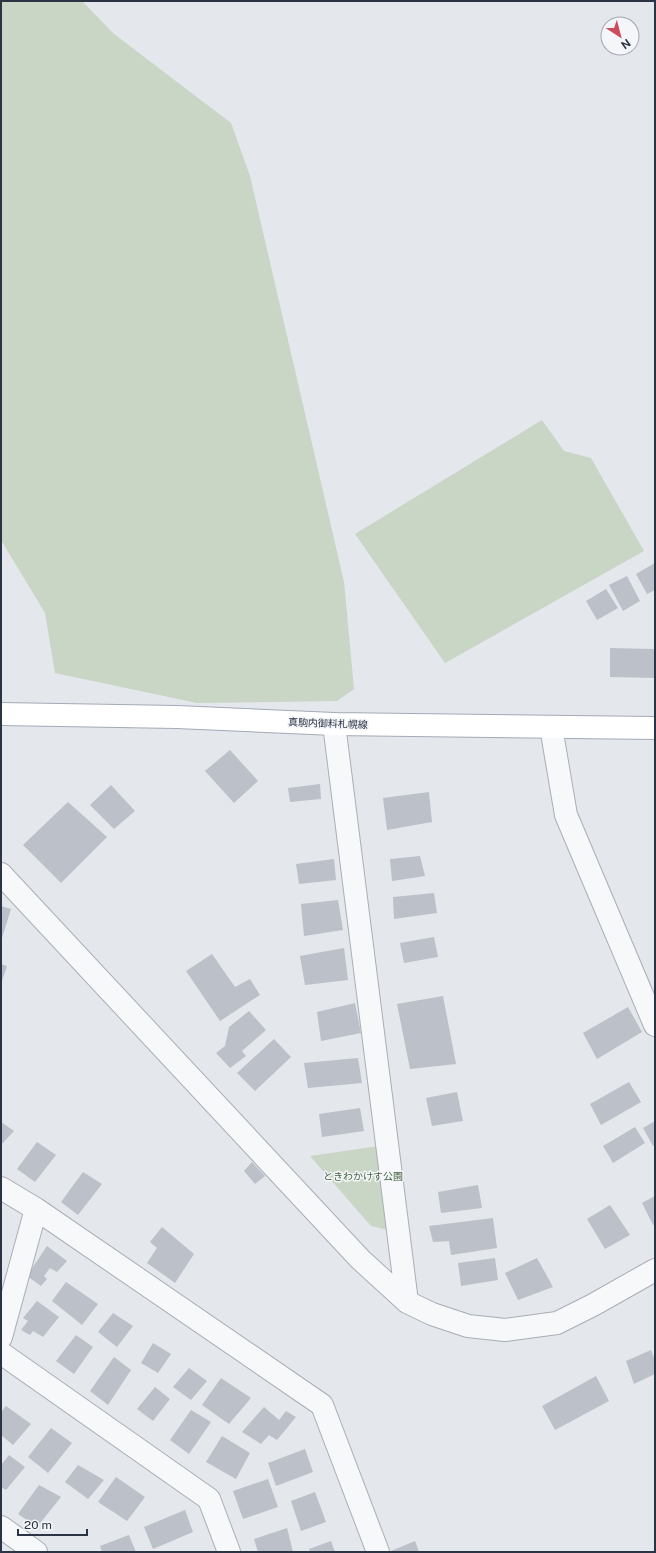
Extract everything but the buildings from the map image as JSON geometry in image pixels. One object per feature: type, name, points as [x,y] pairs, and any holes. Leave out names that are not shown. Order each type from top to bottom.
[{"type":"main road","name":"真駒内御料札幌線","points":[[1,714],[177,717],[334,724],[551,728],[655,728]]},
{"type":"street","points":[[334,724],[408,1302]]},
{"type":"street","points":[[551,728],[566,815],[655,1025]]},
{"type":"street","points":[[1,874],[360,1259],[408,1302],[432,1314],[468,1326],[505,1330],[557,1323],[593,1305],[655,1270]]},
{"type":"street","points":[[1,1188],[36,1209],[322,1405],[378,1552]]},
{"type":"street","points":[[1,1337],[36,1209]]},
{"type":"street","points":[[1,1353],[209,1499],[229,1552]]},
{"type":"street","points":[[1,1527],[36,1552]]},
{"type":"green space","points":[[1,1],[82,1],[114,34],[231,123],[250,176],[344,582],[354,689],[337,701],[197,703],[55,673],[45,613],[1,540]]},
{"type":"green space","points":[[542,420],[564,451],[591,458],[644,551],[445,663],[355,534]]},
{"type":"green space","name":"ときわかけす公園","points":[[386,1145],[388,1230],[371,1226],[310,1156]]}]
